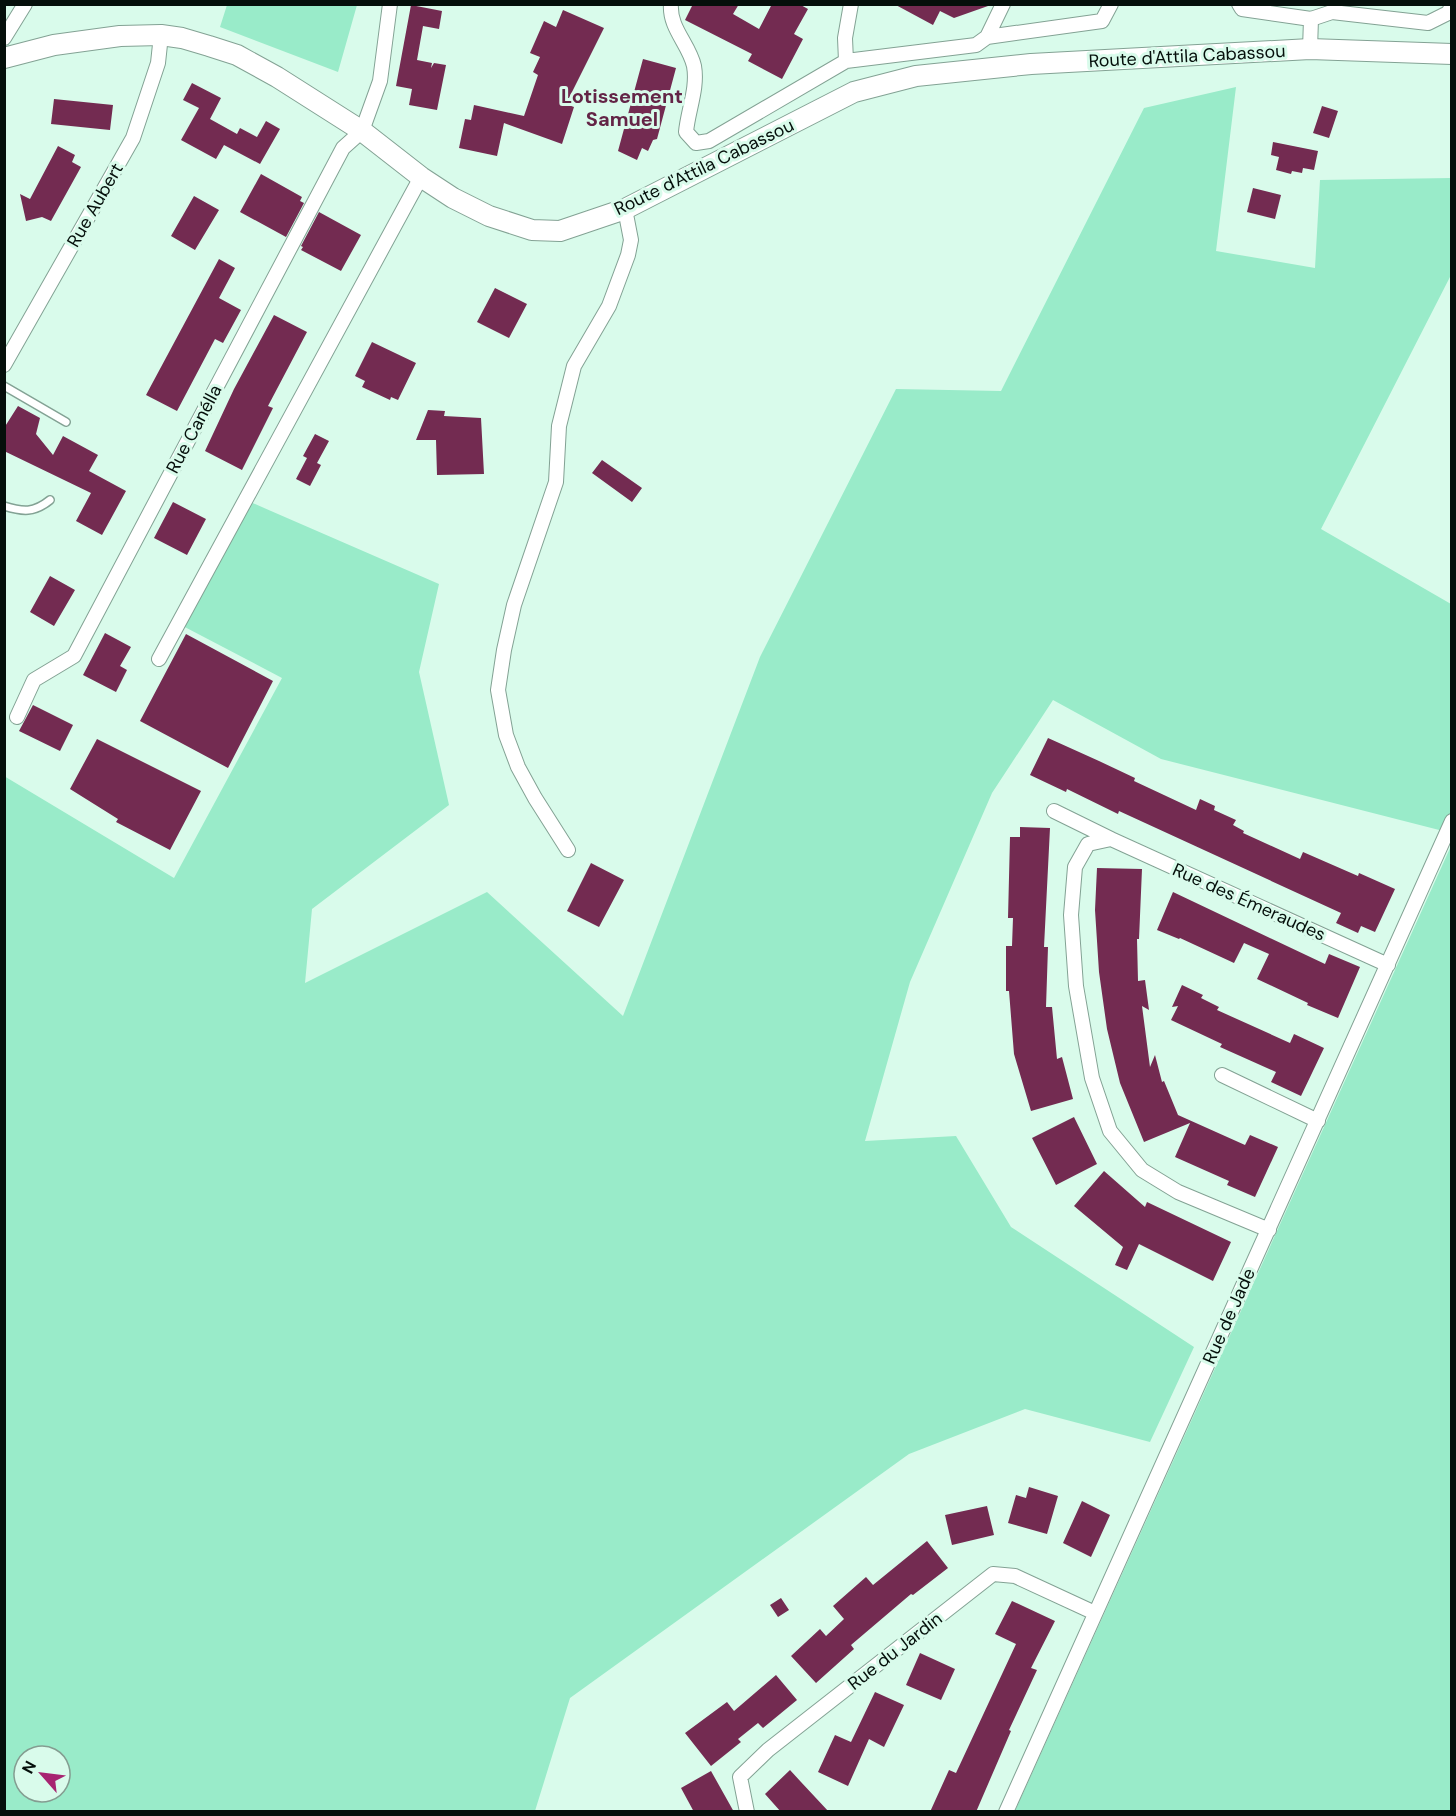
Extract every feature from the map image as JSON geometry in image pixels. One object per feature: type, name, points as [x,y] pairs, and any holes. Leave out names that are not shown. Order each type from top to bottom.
[{"type":"main road","name":"Route d'Attila Cabassou","points":[[4,58],[54,45],[120,36],[182,38],[237,56],[277,77],[362,131],[421,177],[453,198],[489,216],[532,230],[560,231],[625,209],[854,92],[916,76],[979,69],[1310,49],[1452,54]]},
{"type":"street","points":[[4,38],[25,4]]},
{"type":"street","points":[[362,131],[380,81],[390,4]]},
{"type":"street","points":[[671,4],[670,16],[693,63],[695,80],[686,132],[696,143],[709,141],[846,61],[1102,21],[1111,4]]},
{"type":"street","points":[[846,61],[845,38],[851,4]]},
{"type":"street","points":[[979,69],[981,41],[1002,4]]},
{"type":"street","points":[[1239,4],[1242,9],[1311,19],[1332,12],[1428,23],[1448,13],[1452,6]]},
{"type":"street","points":[[1310,49],[1311,19]]},
{"type":"street","name":"Rue Aubert","points":[[4,365],[133,138],[158,63],[161,36]]},
{"type":"street","name":"Rue Canélla","points":[[17,717],[34,680],[74,656],[343,148],[362,131]]},
{"type":"street","points":[[159,659],[421,177]]},
{"type":"street","points":[[568,850],[518,767],[506,735],[498,690],[514,605],[556,482],[559,426],[574,366],[609,306],[628,255],[631,240],[625,209]]},
{"type":"street","name":"Rue des Émeraudes","points":[[1053,811],[1388,965]]},
{"type":"street","name":"Rue de Jade","points":[[1006,1812],[1452,821]]},
{"type":"street","points":[[1111,839],[1088,844],[1075,867],[1071,915],[1076,986],[1092,1078],[1110,1131],[1142,1170],[1178,1192],[1269,1230]]},
{"type":"street","points":[[1222,1075],[1318,1122]]},
{"type":"street","name":"Rue du Jardin","points":[[747,1812],[740,1777],[747,1770],[768,1750],[993,1574],[1015,1576],[1095,1613]]},
{"type":"lane","points":[[4,386],[66,422]]},
{"type":"lane","points":[[4,506],[24,512],[39,509],[50,500]]},
{"type":"green space","points":[[227,4],[357,5],[338,72],[220,27]]},
{"type":"green space","points":[[1236,87],[1216,251],[1315,268],[1320,180],[1451,178],[1451,275],[1321,529],[1451,604],[1451,833],[1161,759],[1053,700],[992,793],[910,982],[865,1141],[956,1136],[1011,1227],[1194,1347],[1150,1442],[1025,1409],[909,1454],[570,1698],[535,1811],[5,1811],[4,776],[174,878],[282,678],[179,624],[248,501],[439,584],[419,672],[449,805],[312,909],[305,983],[487,892],[623,1016],[760,657],[896,389],[1001,391],[1144,108]]},
{"type":"green space","points":[[1451,846],[1450,1812],[1015,1811]]},
{"type":"building","points":[[693,4],[739,4],[733,14],[759,29],[772,4],[799,4],[808,9],[794,34],[803,39],[782,79],[748,61],[752,54],[685,20]]},
{"type":"building","points":[[894,4],[987,4],[988,6],[954,18],[940,11],[933,25]]},
{"type":"building","points":[[411,5],[442,11],[439,29],[423,26],[417,60],[432,63],[431,68],[434,63],[446,65],[437,110],[409,105],[412,89],[396,86]]},
{"type":"building","points":[[563,10],[604,28],[566,104],[574,107],[562,144],[504,123],[497,156],[459,148],[465,119],[471,120],[474,105],[524,116],[538,75],[533,72],[540,57],[530,53],[544,21],[556,27]]},
{"type":"building","points":[[643,59],[676,68],[657,139],[653,140],[648,151],[642,148],[637,160],[618,151]]},
{"type":"building","points":[[192,83],[221,98],[210,119],[237,134],[240,128],[257,137],[266,121],[280,129],[260,164],[224,145],[216,159],[181,140],[199,108],[183,100]]},
{"type":"building","points":[[54,99],[113,105],[110,130],[51,124]]},
{"type":"building","points":[[1322,106],[1338,111],[1329,138],[1313,133]]},
{"type":"building","points":[[1273,142],[1318,151],[1314,170],[1303,168],[1302,173],[1292,171],[1291,174],[1276,170],[1279,157],[1271,155]]},
{"type":"building","points":[[58,146],[75,155],[72,162],[81,167],[51,221],[42,217],[26,221],[20,194],[30,199]]},
{"type":"building","points":[[261,174],[302,197],[300,201],[304,203],[286,237],[240,212]]},
{"type":"building","points":[[1253,188],[1281,195],[1275,219],[1247,212]]},
{"type":"building","points":[[194,196],[219,210],[195,250],[171,236]]},
{"type":"building","points":[[319,212],[361,235],[341,271],[301,250]]},
{"type":"building","points":[[219,259],[235,268],[219,298],[241,310],[223,343],[215,339],[177,411],[146,395]]},
{"type":"building","points":[[495,288],[527,304],[509,338],[477,322]]},
{"type":"building","points":[[274,315],[307,332],[268,406],[273,408],[242,470],[205,451],[234,389]]},
{"type":"building","points":[[372,342],[416,363],[398,400],[391,397],[390,400],[362,387],[365,381],[355,376]]},
{"type":"building","points":[[18,406],[40,418],[36,434],[53,455],[63,436],[98,455],[89,471],[126,491],[102,535],[76,521],[91,493],[4,451],[4,428]]},
{"type":"building","points":[[428,410],[445,411],[444,416],[481,418],[484,474],[437,475],[436,440],[416,440]]},
{"type":"building","points":[[315,434],[329,441],[317,463],[321,465],[310,486],[296,479],[307,458],[303,456]]},
{"type":"building","points":[[602,460],[642,488],[632,502],[592,473]]},
{"type":"building","points":[[173,502],[206,519],[187,555],[154,538]]},
{"type":"building","points":[[50,576],[75,590],[54,626],[30,612]]},
{"type":"building","points":[[105,633],[131,647],[120,666],[127,670],[116,692],[83,675]]},
{"type":"building","points":[[186,634],[273,681],[228,768],[140,721]]},
{"type":"building","points":[[33,705],[73,725],[60,751],[19,731]]},
{"type":"building","points":[[1048,738],[1135,778],[1134,781],[1196,810],[1200,799],[1215,806],[1214,810],[1236,820],[1233,825],[1244,831],[1243,833],[1300,859],[1303,852],[1395,889],[1375,932],[1361,926],[1358,933],[1336,923],[1341,913],[1119,811],[1118,814],[1067,789],[1066,792],[1030,775]]},
{"type":"building","points":[[97,739],[201,791],[170,850],[116,822],[118,819],[70,789]]},
{"type":"building","points":[[1020,827],[1050,828],[1044,947],[1048,947],[1046,1007],[1052,1007],[1057,1059],[1062,1057],[1073,1099],[1031,1111],[1014,1054],[1009,991],[1006,991],[1006,946],[1012,946],[1013,918],[1008,918],[1010,837],[1020,837]]},
{"type":"building","points":[[591,863],[624,880],[599,927],[567,911]]},
{"type":"building","points":[[1097,868],[1142,869],[1139,939],[1137,939],[1138,981],[1145,980],[1149,1010],[1142,1006],[1150,1067],[1155,1055],[1162,1082],[1164,1081],[1178,1115],[1245,1145],[1250,1135],[1278,1147],[1255,1197],[1227,1185],[1229,1181],[1175,1157],[1190,1123],[1144,1142],[1120,1083],[1107,1029],[1099,972],[1095,910]]},
{"type":"building","points":[[1173,892],[1325,964],[1329,954],[1360,967],[1338,1018],[1257,979],[1269,954],[1244,943],[1234,963],[1157,930]]},
{"type":"building","points":[[1182,985],[1203,995],[1201,998],[1219,1007],[1217,1010],[1290,1043],[1294,1034],[1324,1048],[1301,1096],[1271,1082],[1276,1072],[1220,1047],[1222,1044],[1171,1020],[1178,1006],[1172,1007]]},
{"type":"building","points":[[1074,1117],[1097,1164],[1056,1185],[1032,1138]]},
{"type":"building","points":[[1104,1171],[1145,1207],[1147,1202],[1231,1242],[1213,1281],[1139,1244],[1127,1270],[1115,1265],[1123,1247],[1074,1206]]},
{"type":"building","points":[[1029,1487],[1058,1496],[1047,1534],[1008,1523],[1016,1495],[1026,1498]]},
{"type":"building","points":[[1082,1501],[1110,1515],[1091,1557],[1063,1543]]},
{"type":"building","points":[[987,1506],[994,1535],[952,1545],[945,1515]]},
{"type":"building","points":[[927,1541],[948,1568],[913,1595],[911,1594],[851,1645],[854,1649],[816,1683],[791,1656],[820,1629],[826,1636],[844,1619],[833,1606],[866,1577],[873,1585]]},
{"type":"building","points":[[781,1598],[789,1610],[778,1617],[770,1605]]},
{"type":"building","points":[[1012,1601],[1055,1621],[1031,1668],[1037,1670],[1009,1730],[1011,1731],[976,1812],[930,1812],[949,1770],[956,1773],[1016,1644],[995,1634]]},
{"type":"building","points":[[920,1653],[955,1669],[941,1700],[906,1685]]},
{"type":"building","points":[[776,1675],[797,1700],[763,1728],[758,1723],[738,1739],[741,1742],[711,1766],[685,1733],[727,1702],[734,1711]]},
{"type":"building","points":[[875,1692],[904,1705],[884,1747],[869,1739],[848,1786],[818,1772],[835,1735],[851,1742]]},
{"type":"building","points":[[790,1770],[829,1812],[781,1812],[765,1794]]},
{"type":"building","points":[[711,1771],[734,1812],[694,1812],[681,1788]]},
{"type":"district","name":"Lotissement Samuel","points":[[622,108]]}]
